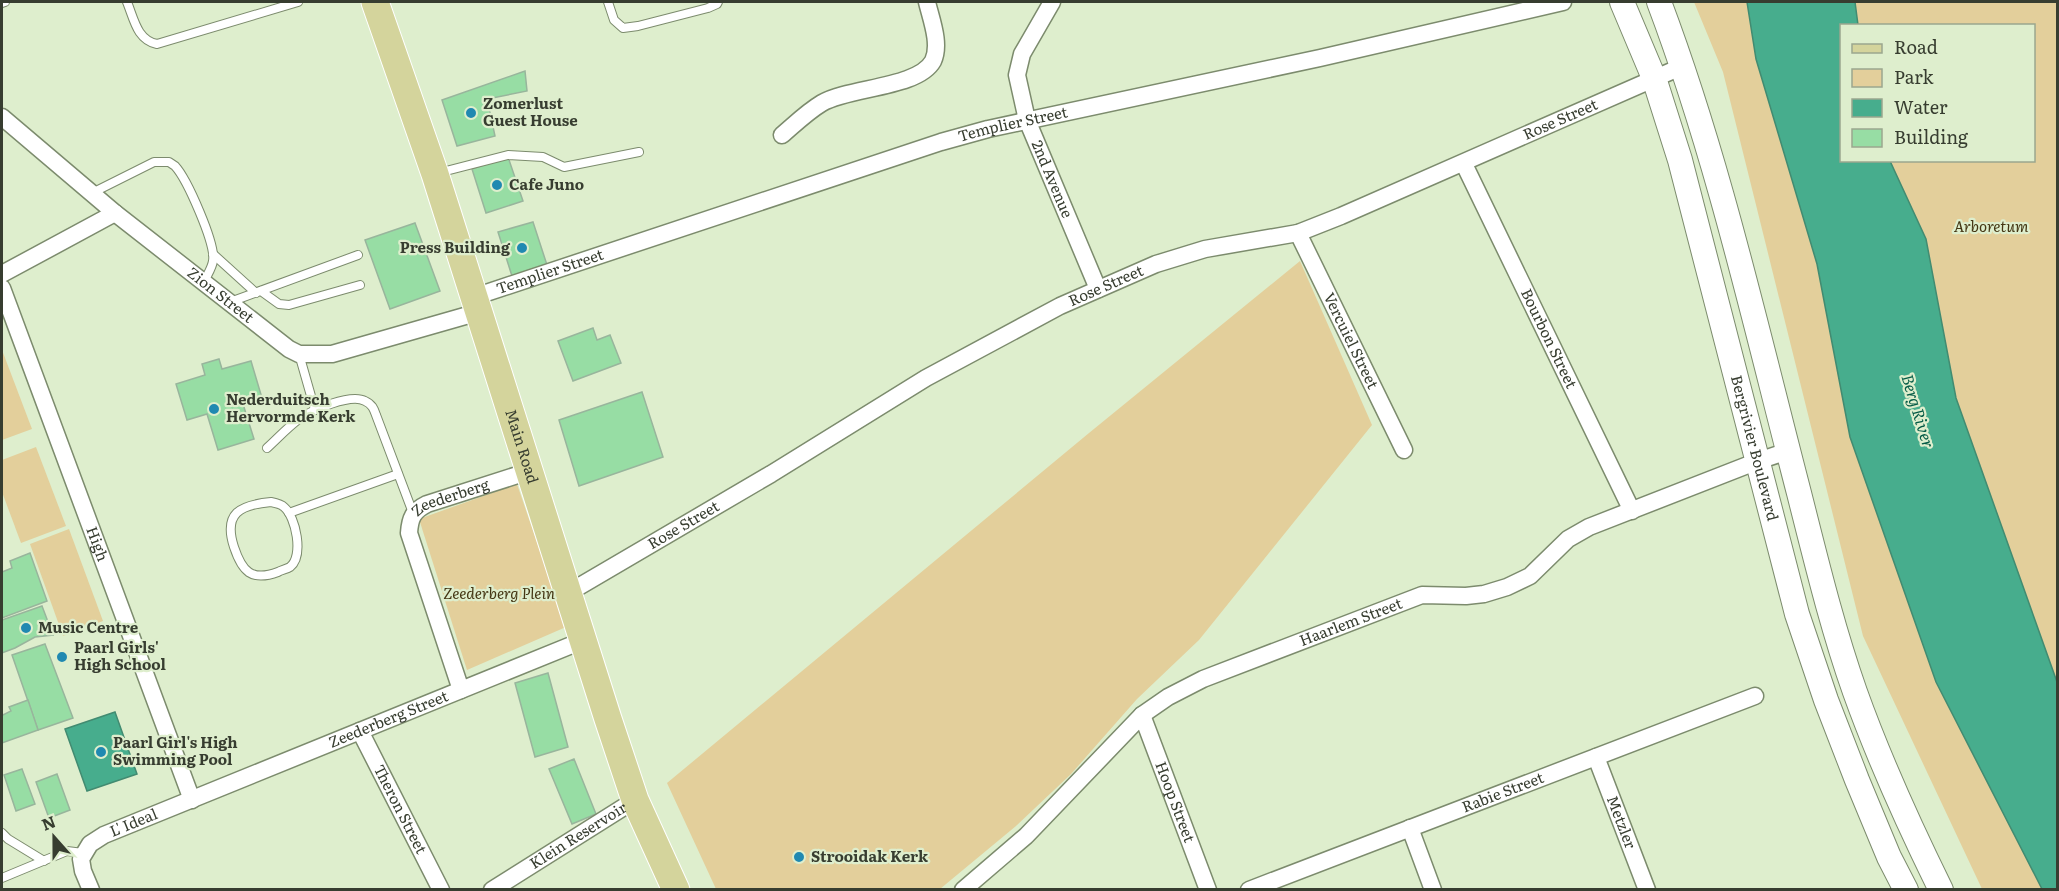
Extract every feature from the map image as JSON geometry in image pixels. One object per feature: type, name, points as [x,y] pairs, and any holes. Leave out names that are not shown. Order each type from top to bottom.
[{"type":"main road","name":"Main Road","points":[[378,3],[635,800],[676,890]]},
{"type":"street","points":[[782,135],[822,103],[846,93],[896,84],[914,77],[927,67],[933,59],[936,40],[927,2]]},
{"type":"street","name":"2nd Avenue","points":[[1052,2],[1022,54],[1017,75],[1026,120],[1098,289]]},
{"type":"street","name":"Templier Street","points":[[476,304],[941,142],[1026,120],[1320,58],[1563,2]]},
{"type":"street","name":"Bergrivier Boulevard","points":[[1622,2],[1654,78],[1680,160],[1797,614],[1822,690],[1857,780],[1906,890]]},
{"type":"street","name":"Bergrivier Boulevard","points":[[1659,2],[1683,66],[1713,164],[1824,591],[1855,691],[1918,842],[1941,890]]},
{"type":"street","name":"Rose Street","points":[[568,593],[771,474],[926,378],[1015,329],[1098,289],[1156,264],[1205,249],[1298,233],[1464,164],[1683,66]]},
{"type":"street","name":"Zion Street","points":[[2,117],[115,213],[289,349],[299,354]]},
{"type":"street","name":"Bourbon Street","points":[[1464,164],[1632,511]]},
{"type":"street","points":[[2,274],[115,213]]},
{"type":"street","name":"Vercuiel Street","points":[[1298,233],[1404,450]]},
{"type":"street","name":"High","points":[[2,288],[192,800]]},
{"type":"street","points":[[299,354],[332,354],[476,304]]},
{"type":"street","name":"Haarlem Street","points":[[969,887],[1026,836],[1142,715],[1168,697],[1203,679],[1411,599],[1430,594],[1466,596],[1484,594],[1507,587],[1530,576],[1568,539],[1589,527],[1788,451]]},
{"type":"street","name":"Zeederberg","points":[[461,690],[409,533],[410,520],[413,513],[427,504],[530,471]]},
{"type":"street","name":"Zeederberg Street","points":[[192,800],[584,640]]},
{"type":"street","name":"Rabie Street","points":[[1249,890],[1755,696]]},
{"type":"street","name":"Hoop Street","points":[[1142,715],[1208,890]]},
{"type":"street","name":"Theron Street","points":[[360,731],[441,890]]},
{"type":"street","name":"Metzler","points":[[1596,757],[1647,890]]},
{"type":"street","name":"L' Ideal","points":[[83,853],[90,844],[104,835],[192,800]]},
{"type":"street","name":"Klein Reservoir","points":[[492,890],[635,800]]},
{"type":"street","points":[[1410,828],[1433,890]]},
{"type":"street","points":[[83,853],[81,864],[91,890]]},
{"type":"lane","points":[[127,2],[141,34],[148,42],[157,44],[298,2]]},
{"type":"lane","points":[[608,2],[614,20],[623,28],[708,8],[718,2]]},
{"type":"lane","points":[[435,174],[508,154],[543,157],[564,167],[639,152]]},
{"type":"lane","points":[[92,193],[154,162],[169,162],[179,170],[203,220],[213,254],[212,266],[204,282]]},
{"type":"lane","points":[[213,254],[259,292],[279,304],[289,304],[360,285]]},
{"type":"lane","points":[[230,302],[358,255]]},
{"type":"lane","points":[[299,354],[315,410]]},
{"type":"lane","points":[[267,448],[299,419],[315,410],[349,399],[367,401],[376,415],[413,513]]},
{"type":"lane","points":[[289,513],[398,474]]},
{"type":"lane","points":[[271,502],[283,505],[289,513],[297,541],[297,556],[291,567],[273,574],[261,576],[250,574],[243,567],[231,538],[229,526],[232,518],[237,512],[261,503],[271,502]]},
{"type":"lane","points":[[2,833],[44,861]]},
{"type":"lane","points":[[2,878],[67,851],[83,853]]},
{"type":"green space","points":[[1694,2],[1747,2],[1756,59],[1817,264],[1850,437],[1936,682],[2042,889],[1982,889],[1863,636],[1723,72]]},
{"type":"green space","name":"Arboretum","points":[[1855,2],[2057,2],[2057,682],[1956,398],[1926,239],[1890,162],[2035,162],[2035,24],[1858,24]]},
{"type":"green space","points":[[1300,261],[1372,425],[1199,640],[1137,699],[1071,774],[1016,826],[940,889],[716,889],[667,783]]},
{"type":"green space","points":[[2,350],[32,429],[2,440]]},
{"type":"green space","points":[[36,447],[66,526],[21,543],[2,492],[2,460]]},
{"type":"green space","name":"Zeederberg Plein","points":[[517,484],[566,627],[467,670],[419,519]]},
{"type":"green space","points":[[69,529],[103,621],[63,636],[30,544]]},
{"type":"water","name":"Berg River","points":[[1747,2],[1855,2],[1858,24],[1840,24],[1840,162],[1890,162],[1926,239],[1956,398],[2057,682],[2057,889],[2042,889],[1936,682],[1850,437],[1817,264],[1756,59]]},
{"type":"water","name":"Paarl Girl's High Swimming Pool","points":[[115,712],[137,774],[87,791],[65,729]]},
{"type":"building","name":"Zomerlust Guest House","points":[[525,71],[527,91],[487,99],[495,136],[457,146],[442,100]]},
{"type":"building","name":"Cafe Juno","points":[[508,157],[523,201],[486,213],[472,169]]},
{"type":"building","name":"Press Building","points":[[533,222],[547,265],[512,276],[498,232]]},
{"type":"building","points":[[415,223],[440,291],[390,309],[365,240]]},
{"type":"building","points":[[593,328],[597,340],[610,335],[621,363],[573,381],[558,341]]},
{"type":"building","name":"Nederduitsch Hervormde Kerk","points":[[219,359],[222,369],[251,361],[262,398],[243,404],[254,439],[218,450],[207,414],[187,420],[176,384],[205,375],[202,364]]},
{"type":"building","points":[[642,392],[663,457],[579,486],[559,420]]},
{"type":"building","points":[[30,553],[47,601],[2,618],[2,572],[12,568],[10,561]]},
{"type":"building","name":"Music Centre","points":[[42,606],[53,635],[35,637],[2,653],[2,620]]},
{"type":"building","points":[[45,644],[73,718],[38,730],[12,655]]},
{"type":"building","points":[[548,673],[568,747],[535,757],[515,683]]},
{"type":"building","points":[[28,700],[38,730],[2,743],[2,713],[3,715],[11,711],[9,707]]},
{"type":"building","points":[[574,759],[596,814],[572,824],[549,769]]},
{"type":"building","points":[[22,769],[35,804],[16,811],[4,775]]},
{"type":"building","points":[[57,774],[70,810],[49,818],[36,782]]},
{"type":"place","name":"Zomerlust Guest House","points":[[471,113]]},
{"type":"place","name":"Cafe Juno","points":[[497,185]]},
{"type":"place","name":"Press Building","points":[[522,248]]},
{"type":"place","name":"Nederduitsch Hervormde Kerk","points":[[214,409]]},
{"type":"place","name":"Music Centre","points":[[26,628]]},
{"type":"place","name":"Paarl Girls' High School","points":[[62,657]]},
{"type":"place","name":"Paarl Girl's High Swimming Pool","points":[[101,752]]},
{"type":"place","name":"Strooidak Kerk","points":[[799,857]]}]
